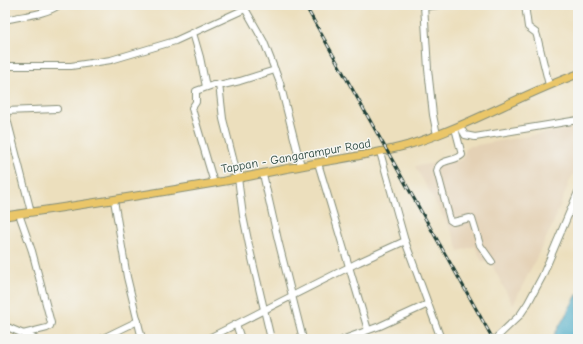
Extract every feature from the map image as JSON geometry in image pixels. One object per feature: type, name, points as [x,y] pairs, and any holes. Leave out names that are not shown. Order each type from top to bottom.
[{"type":"main road","name":"Tappan - Gangarampur Road","points":[[5,216],[214,183],[380,152],[437,135],[549,85],[578,74]]},
{"type":"street","points":[[5,20],[19,16],[45,13],[59,5]]},
{"type":"street","points":[[437,135],[430,98],[424,6],[438,5]]},
{"type":"street","points":[[525,5],[528,27],[536,33],[549,85]]},
{"type":"street","points":[[5,66],[71,66],[104,62],[168,43],[193,33],[244,7],[264,42],[280,83],[301,166]]},
{"type":"street","points":[[193,33],[199,51],[206,88]]},
{"type":"street","points":[[214,183],[192,108],[196,102],[196,91],[213,84],[240,81],[275,70]]},
{"type":"street","points":[[219,84],[223,119],[238,178],[246,232],[271,339]]},
{"type":"street","points":[[31,212],[5,111],[57,109]]},
{"type":"street","points":[[457,127],[465,135],[475,137],[578,120]]},
{"type":"street","points":[[457,127],[462,154],[459,157],[442,163],[437,172],[450,220],[453,222],[470,218],[472,219],[480,245],[492,262]]},
{"type":"street","points":[[380,152],[405,241],[441,339]]},
{"type":"street","points":[[318,163],[368,330]]},
{"type":"street","points":[[263,174],[278,240],[304,339]]},
{"type":"street","points":[[497,337],[520,315],[528,303],[542,277],[578,192]]},
{"type":"street","points":[[114,200],[124,263],[142,339]]},
{"type":"street","points":[[19,214],[32,251],[51,323],[47,328],[23,334]]},
{"type":"street","points":[[207,339],[349,267],[405,241]]},
{"type":"street","points":[[344,339],[428,304]]},
{"type":"street","points":[[101,339],[138,321]]},
{"type":"street","points":[[236,324],[241,339]]},
{"type":"street","points":[[5,326],[35,339]]},
{"type":"shaded area","points":[[573,128],[577,132],[578,137],[578,168],[570,180],[553,224],[513,305],[490,261],[482,261],[475,246],[459,251],[452,232],[415,166],[462,160],[466,147]]},
{"type":"water","points":[[578,293],[578,339],[552,339]]},
{"type":"railway","points":[[305,5],[493,339]]}]
